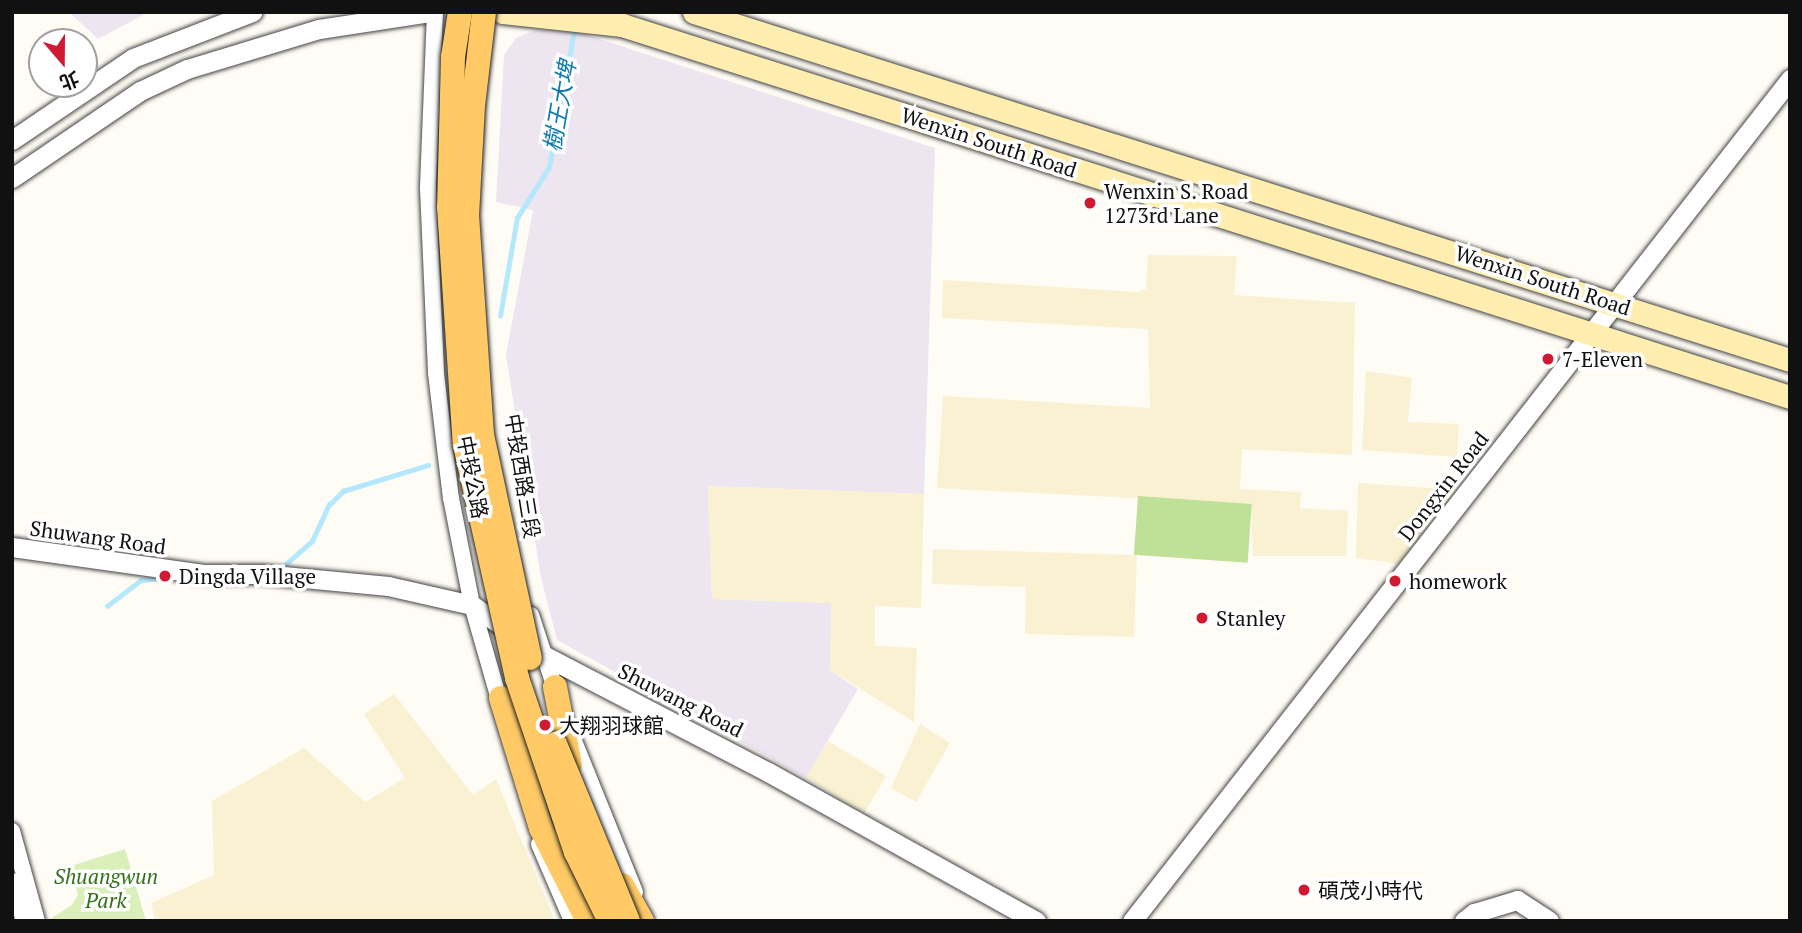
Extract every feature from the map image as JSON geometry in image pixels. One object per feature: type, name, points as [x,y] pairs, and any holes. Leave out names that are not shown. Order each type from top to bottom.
[{"type":"main road","name":"中投公路","points":[[460,12],[453,57],[449,207],[465,445],[521,691],[576,852],[610,921]]},
{"type":"main road","name":"中投公路","points":[[484,12],[473,105],[467,215],[482,435],[534,677],[562,767],[628,921]]},
{"type":"main road","name":"Wenxin South Road","points":[[503,12],[622,25],[1790,397]]},
{"type":"main road","name":"Wenxin South Road","points":[[694,12],[1790,360]]},
{"type":"main road","points":[[555,687],[570,764],[642,921]]},
{"type":"main road","points":[[502,698],[541,828],[588,921]]},
{"type":"street","points":[[12,140],[133,58],[252,12]]},
{"type":"street","points":[[12,178],[140,91],[187,69],[319,29],[433,12],[428,188],[436,373],[445,451],[472,605],[502,698],[500,734],[551,880],[572,921]]},
{"type":"street","name":"中投西路三段","points":[[494,12],[480,131],[478,237],[495,447],[518,573],[555,687],[634,890],[653,921]]},
{"type":"street","name":"Dongxin Road","points":[[1132,921],[1790,79]]},
{"type":"street","points":[[445,451],[453,433],[473,425],[487,431],[495,447]]},
{"type":"street","name":"Shuwang Road","points":[[12,547],[176,571],[262,573],[388,586],[472,605],[545,656],[768,772],[1036,921]]},
{"type":"street","points":[[12,831],[37,921]]},
{"type":"street","points":[[12,881],[24,921]]},
{"type":"street","points":[[1464,921],[1474,912],[1517,900],[1549,921]]},
{"type":"shaded area","points":[[69,12],[149,12],[98,39],[98,28],[86,28]]},
{"type":"shaded area","points":[[536,30],[572,30],[935,148],[924,494],[708,486],[712,599],[832,603],[830,670],[858,689],[806,778],[557,640],[541,578],[506,355],[533,210],[496,202],[504,55],[516,38]]},
{"type":"shaded area","points":[[1148,255],[1237,256],[1234,295],[1355,303],[1352,455],[1242,449],[1240,489],[1301,492],[1300,508],[1348,511],[1346,556],[1253,556],[1251,504],[937,488],[943,396],[1150,408],[1148,329],[942,318],[943,280],[1137,292],[1146,289]]},
{"type":"shaded area","points":[[1366,371],[1412,378],[1408,422],[1459,424],[1457,457],[1362,450]]},
{"type":"shaded area","points":[[1358,483],[1461,490],[1402,564],[1356,558]]},
{"type":"shaded area","points":[[708,486],[924,494],[921,608],[875,606],[875,646],[917,648],[914,722],[830,670],[831,603],[712,599]]},
{"type":"shaded area","points":[[933,549],[1137,555],[1134,637],[1025,634],[1026,587],[932,584]]},
{"type":"shaded area","points":[[394,694],[473,795],[496,779],[555,921],[155,921],[151,903],[214,875],[212,801],[304,748],[365,802],[405,778],[364,714]]},
{"type":"shaded area","points":[[920,724],[950,743],[916,802],[891,788]]},
{"type":"shaded area","points":[[828,741],[886,776],[864,813],[806,778]]},
{"type":"green space","points":[[1138,496],[1252,504],[1248,563],[1134,555]]},
{"type":"green space","name":"Shuangwun Park","points":[[125,849],[146,921],[47,921],[72,905],[78,895],[71,866]]},
{"type":"waterway","name":"樹王大埤","points":[[500,316],[517,218],[549,167],[575,26]]},
{"type":"waterway","name":"樹王大埤","points":[[279,570],[312,541],[329,505],[343,491],[428,465]]},
{"type":"waterway","name":"樹王大埤","points":[[107,606],[141,580],[163,578]]},
{"type":"waterway","name":"樹王大埤","points":[[210,583],[261,583]]},
{"type":"place","name":"Wenxin S. Road 1273rd Lane","points":[[1090,203]]},
{"type":"place","name":"7-Eleven","points":[[1548,359]]},
{"type":"place","name":"Dingda Village","points":[[165,576]]},
{"type":"place","name":"homework","points":[[1395,581]]},
{"type":"place","name":"Stanley","points":[[1202,618]]},
{"type":"place","name":"大翔羽球館","points":[[545,725]]},
{"type":"place","name":"碩茂小時代","points":[[1304,890]]}]
